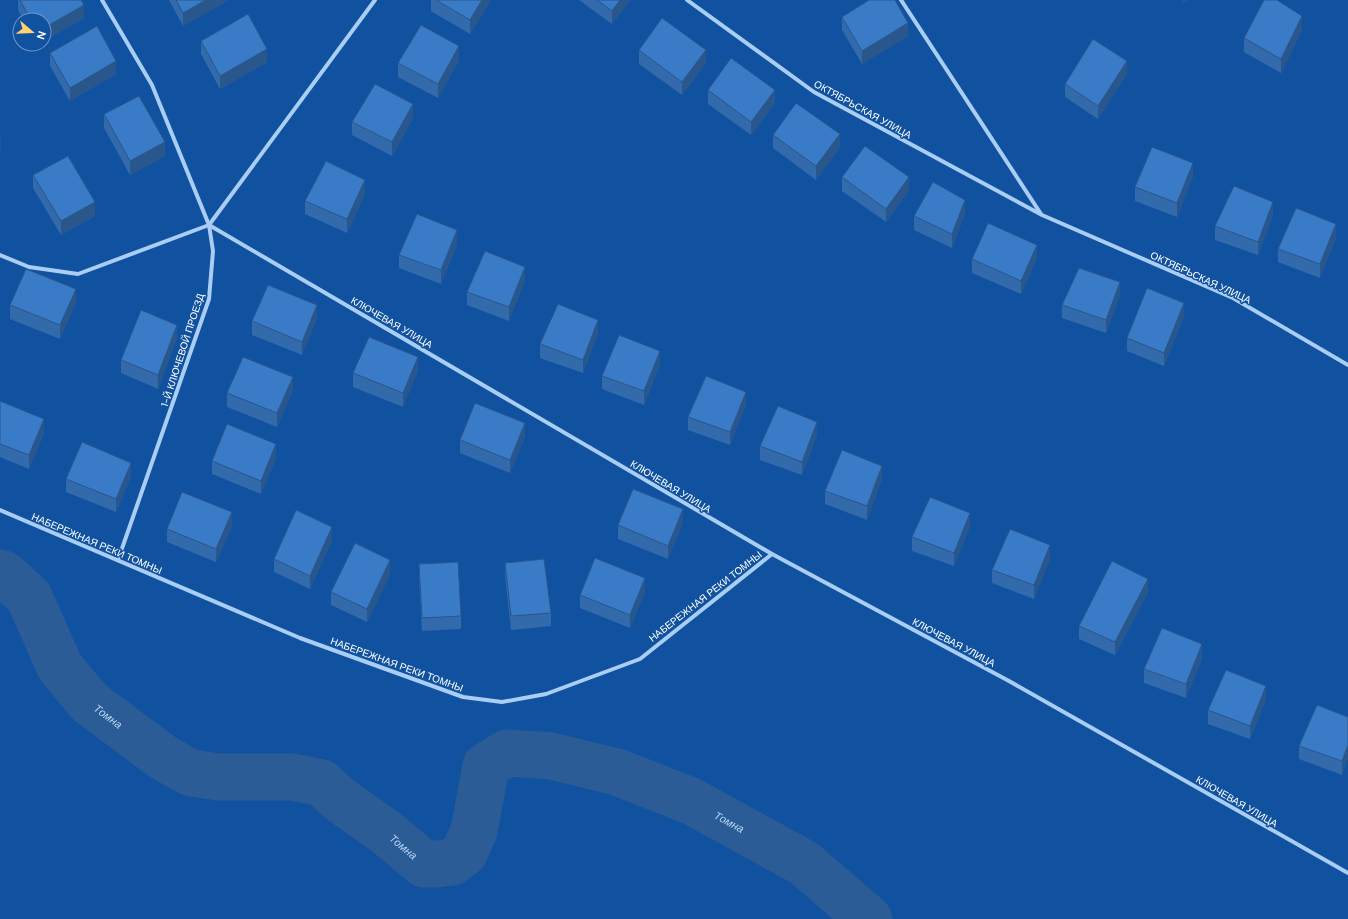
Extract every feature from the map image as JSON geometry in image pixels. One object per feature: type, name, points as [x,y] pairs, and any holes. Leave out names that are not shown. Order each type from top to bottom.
[{"type":"street","points":[[102,0],[152,85],[209,225]]},
{"type":"street","points":[[0,255],[29,267],[78,274],[209,225],[375,0]]},
{"type":"street","name":"ОКТЯБРЬСКАЯ УЛИЦА","points":[[687,0],[814,92],[1042,215],[1233,298],[1348,365]]},
{"type":"street","points":[[901,0],[1042,215]]},
{"type":"street","name":"КЛЮЧЕВАЯ УЛИЦА","points":[[209,225],[772,554],[1009,681],[1348,873]]},
{"type":"street","name":"1-Й КЛЮЧЕВОЙ ПРОЕЗД","points":[[118,560],[209,299],[213,251],[209,225]]},
{"type":"street","name":"НАБЕРЕЖНАЯ РЕКИ ТОМНЫ","points":[[0,510],[300,638],[463,697],[502,702],[546,694],[640,659],[680,625],[772,554]]},
{"type":"building","points":[[20,0],[81,0],[84,5],[52,23],[52,12],[27,12]]},
{"type":"building","points":[[176,0],[206,0],[183,13]]},
{"type":"building","points":[[436,0],[482,0],[470,20]]},
{"type":"building","points":[[597,0],[620,0],[612,11]]},
{"type":"building","points":[[869,0],[895,0],[908,23],[862,51],[842,17]]},
{"type":"building","points":[[1264,0],[1277,0],[1302,16],[1281,59],[1244,38]]},
{"type":"building","points":[[248,14],[267,49],[220,76],[201,41]]},
{"type":"building","points":[[662,18],[706,50],[682,82],[639,50]]},
{"type":"building","points":[[421,25],[459,46],[438,84],[398,63]]},
{"type":"building","points":[[97,26],[116,61],[70,88],[50,53]]},
{"type":"building","points":[[1093,39],[1127,61],[1098,106],[1065,84]]},
{"type":"building","points":[[731,58],[775,90],[751,122],[708,90]]},
{"type":"building","points":[[375,84],[413,104],[392,142],[352,122]]},
{"type":"building","points":[[139,96],[165,142],[130,161],[104,114]]},
{"type":"building","points":[[796,103],[840,134],[816,166],[773,135]]},
{"type":"building","points":[[865,146],[909,177],[886,209],[842,177]]},
{"type":"building","points":[[1152,147],[1193,163],[1177,203],[1135,187]]},
{"type":"building","points":[[68,156],[95,202],[61,221],[33,175]]},
{"type":"building","points":[[326,161],[365,180],[347,219],[305,201]]},
{"type":"building","points":[[933,182],[965,200],[952,234],[914,216]]},
{"type":"building","points":[[1234,186],[1273,202],[1258,242],[1215,226]]},
{"type":"building","points":[[1296,208],[1336,224],[1320,264],[1278,249]]},
{"type":"building","points":[[417,214],[457,230],[441,270],[399,255]]},
{"type":"building","points":[[988,223],[1037,245],[1021,281],[972,259]]},
{"type":"building","points":[[485,251],[525,267],[509,307],[467,292]]},
{"type":"building","points":[[1079,268],[1120,282],[1106,320],[1062,305]]},
{"type":"building","points":[[26,269],[76,289],[60,325],[10,305]]},
{"type":"building","points":[[268,285],[317,305],[302,342],[252,321]]},
{"type":"building","points":[[1147,288],[1184,303],[1164,353],[1127,338]]},
{"type":"building","points":[[558,304],[598,320],[583,360],[540,344]]},
{"type":"building","points":[[141,310],[177,325],[158,375],[121,360]]},
{"type":"building","points":[[619,335],[660,351],[644,391],[602,376]]},
{"type":"building","points":[[369,337],[418,357],[403,393],[353,373]]},
{"type":"building","points":[[243,357],[293,377],[277,413],[227,393]]},
{"type":"building","points":[[706,376],[746,392],[730,432],[688,417]]},
{"type":"building","points":[[0,401],[44,419],[29,455],[0,444]]},
{"type":"building","points":[[475,403],[525,423],[510,460],[460,440]]},
{"type":"building","points":[[778,406],[817,422],[802,462],[760,446]]},
{"type":"building","points":[[227,424],[276,444],[261,481],[212,461]]},
{"type":"building","points":[[82,442],[131,463],[116,499],[66,479]]},
{"type":"building","points":[[842,450],[882,466],[867,506],[825,491]]},
{"type":"building","points":[[633,489],[683,509],[668,546],[618,525]]},
{"type":"building","points":[[182,492],[232,512],[216,549],[167,529]]},
{"type":"building","points":[[930,497],[970,513],[954,553],[912,537]]},
{"type":"building","points":[[296,510],[332,527],[310,576],[274,559]]},
{"type":"building","points":[[1010,529],[1050,545],[1034,585],[992,570]]},
{"type":"building","points":[[355,543],[390,560],[367,609],[331,592]]},
{"type":"building","points":[[595,558],[645,578],[630,615],[580,595]]},
{"type":"building","points":[[544,559],[551,613],[511,616],[505,563]]},
{"type":"building","points":[[1112,561],[1148,579],[1115,642],[1079,626]]},
{"type":"building","points":[[458,562],[461,616],[422,618],[419,564]]},
{"type":"building","points":[[1162,628],[1202,644],[1186,684],[1144,669]]},
{"type":"building","points":[[1226,670],[1266,686],[1250,726],[1208,710]]},
{"type":"building","points":[[1317,705],[1348,717],[1348,745],[1342,761],[1299,746]]},
{"type":"waterway","name":"Томна","points":[[0,573],[4,574],[29,597],[60,667],[89,702],[164,758],[191,773],[219,777],[293,777],[322,783],[339,799],[387,833],[424,864],[437,864],[452,862],[464,853],[474,831],[486,766],[507,753],[551,756],[617,772],[691,801],[804,863],[869,919]]}]
